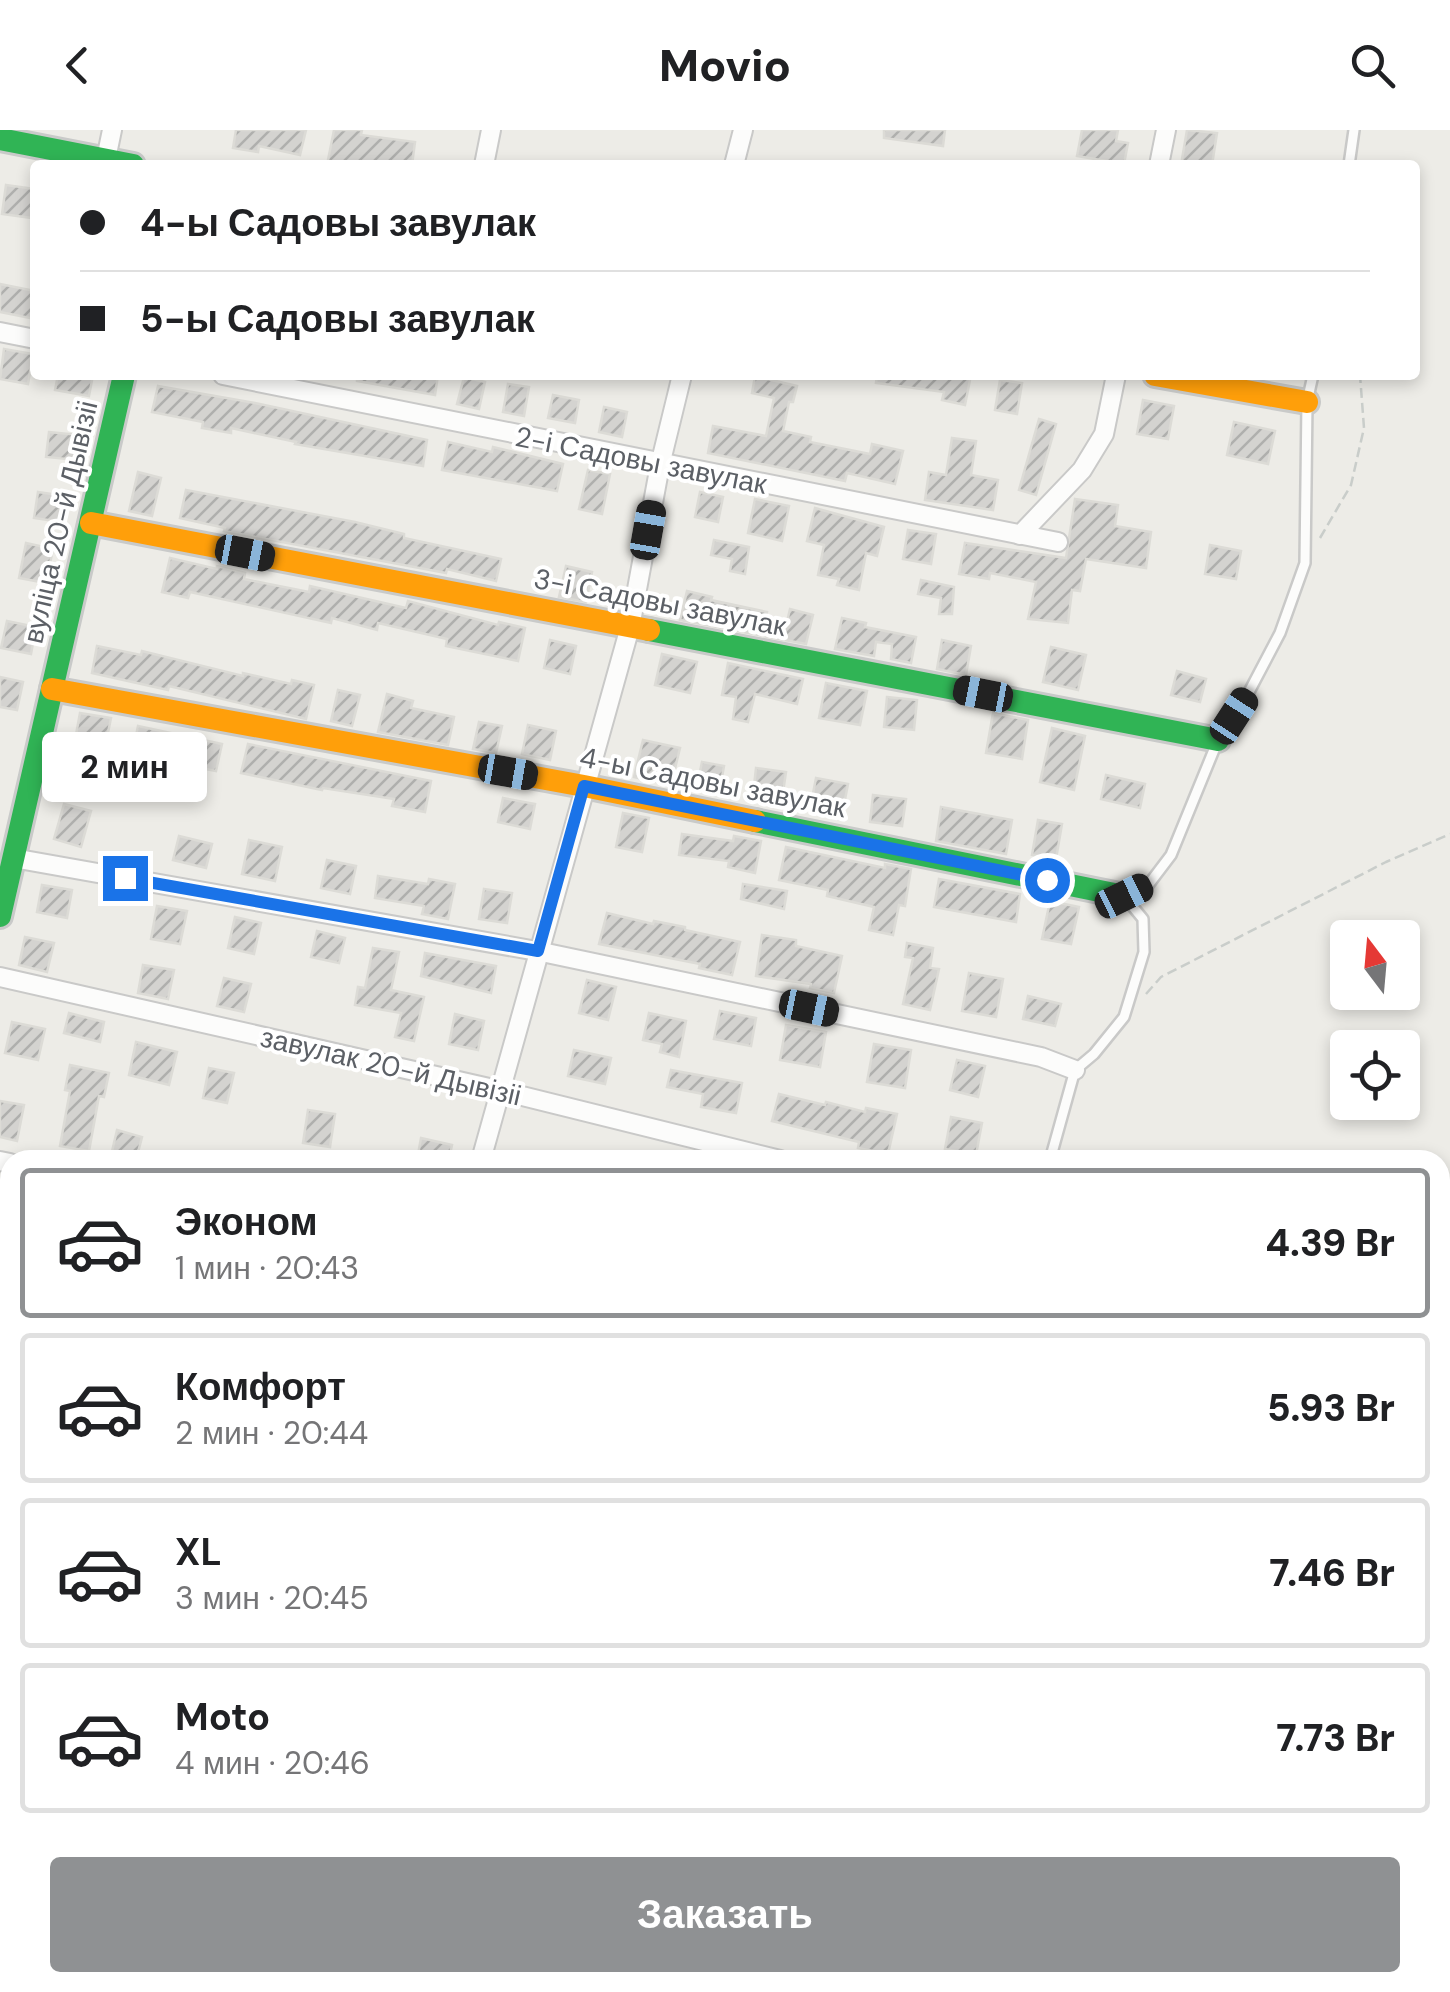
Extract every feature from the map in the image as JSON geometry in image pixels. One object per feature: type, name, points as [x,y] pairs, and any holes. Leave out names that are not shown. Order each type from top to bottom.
[{"type":"street","points":[[106,159],[112,130]]},
{"type":"street","points":[[485,160],[491,130]]},
{"type":"street","points":[[735,160],[743,130]]},
{"type":"street","points":[[1159,160],[1166,130]]},
{"type":"street","points":[[0,139],[110,160]]},
{"type":"street","points":[[0,332],[30,337]]},
{"type":"street","name":"вуліца 20-й Дывізіі","points":[[0,916],[123,380]]},
{"type":"street","name":"2-і Садовы завулак","points":[[248,380],[1058,542]]},
{"type":"street","points":[[483,1150],[630,627],[660,465],[681,380]]},
{"type":"street","points":[[1020,535],[1082,470],[1104,434],[1115,380]]},
{"type":"street","points":[[1183,380],[1306,402]]},
{"type":"street","name":"3-і Садовы завулак","points":[[92,523],[1218,740]]},
{"type":"street","name":"4-ы Садовы завулак","points":[[52,690],[584,786],[1124,896]]},
{"type":"street","points":[[13,858],[538,951],[1041,1058],[1075,1070]]},
{"type":"street","name":"завулак 20-й Дывізіі","points":[[0,977],[498,1090],[740,1150]]},
{"type":"lane","points":[[1350,160],[1354,130]]},
{"type":"lane","points":[[1053,1150],[1075,1070],[1094,1054],[1124,1017],[1144,952],[1143,920],[1124,896],[1149,884],[1171,855],[1218,740],[1250,692],[1280,634],[1305,564],[1306,402],[1312,380]]},
{"type":"path","points":[[1305,564],[1351,486],[1364,428],[1360,380]]},
{"type":"path","points":[[1124,1017],[1161,977],[1386,862],[1450,834]]},
{"type":"building","points":[[236,130],[306,130],[300,155],[259,146],[258,152],[233,148]]},
{"type":"building","points":[[334,130],[362,130],[361,135],[415,142],[413,160],[328,160]]},
{"type":"building","points":[[884,130],[945,130],[943,146],[884,138]]},
{"type":"building","points":[[1082,130],[1118,130],[1116,141],[1128,143],[1125,160],[1077,156]]},
{"type":"building","points":[[1187,130],[1217,133],[1213,160],[1182,160]]},
{"type":"building","points":[[6,185],[30,188],[30,218],[2,214]]},
{"type":"building","points":[[0,284],[30,290],[30,318],[0,312]]},
{"type":"building","points":[[4,349],[30,353],[28,384],[0,379]]},
{"type":"building","points":[[57,380],[92,380],[89,396],[55,390]]},
{"type":"building","points":[[357,380],[437,380],[435,395]]},
{"type":"building","points":[[463,380],[485,382],[479,409],[457,404]]},
{"type":"building","points":[[754,380],[797,386],[783,431],[811,437],[810,442],[870,454],[872,444],[903,451],[895,484],[847,473],[845,481],[708,453],[713,426],[766,436],[774,398],[752,393]]},
{"type":"building","points":[[970,380],[965,405],[942,400],[944,392],[876,383]]},
{"type":"building","points":[[1000,380],[1022,383],[1017,414],[995,410]]},
{"type":"building","points":[[508,384],[529,387],[524,416],[503,412]]},
{"type":"building","points":[[158,386],[427,440],[423,466],[295,444],[231,428],[231,433],[202,428],[203,422],[152,412]]},
{"type":"building","points":[[553,395],[579,400],[575,423],[548,418]]},
{"type":"building","points":[[1143,400],[1174,406],[1168,439],[1137,434]]},
{"type":"building","points":[[604,407],[627,412],[622,437],[599,432]]},
{"type":"building","points":[[1039,419],[1056,424],[1036,495],[1019,490]]},
{"type":"building","points":[[1234,422],[1275,431],[1268,464],[1227,455]]},
{"type":"building","points":[[49,432],[80,435],[77,460],[46,457]]},
{"type":"building","points":[[952,438],[976,441],[971,475],[998,480],[993,510],[925,500],[929,472],[946,475]]},
{"type":"building","points":[[448,442],[492,452],[493,447],[563,464],[557,491],[442,470]]},
{"type":"building","points":[[588,470],[610,474],[602,514],[579,509]]},
{"type":"building","points":[[138,472],[161,478],[152,516],[129,511]]},
{"type":"building","points":[[186,490],[355,522],[404,534],[404,538],[501,559],[496,581],[224,531],[225,528],[180,518]]},
{"type":"building","points":[[38,492],[66,496],[62,522],[34,518]]},
{"type":"building","points":[[700,492],[723,497],[718,522],[695,517]]},
{"type":"building","points":[[755,499],[789,506],[782,541],[748,533]]},
{"type":"building","points":[[1075,499],[1118,505],[1115,526],[1151,532],[1146,568],[1086,559],[1080,591],[1072,590],[1068,623],[1028,619],[1036,582],[990,573],[989,579],[959,574],[965,543],[1066,558]]},
{"type":"building","points":[[815,508],[884,527],[877,556],[866,553],[859,590],[837,585],[839,579],[818,575],[824,545],[807,541]]},
{"type":"building","points":[[908,530],[936,534],[931,564],[903,559]]},
{"type":"building","points":[[714,540],[749,547],[745,574],[730,571],[732,559],[711,555]]},
{"type":"building","points":[[26,543],[53,549],[46,583],[19,578]]},
{"type":"building","points":[[1210,545],[1241,551],[1236,579],[1205,574]]},
{"type":"building","points":[[170,558],[217,566],[245,573],[244,579],[309,592],[310,586],[406,608],[408,601],[498,625],[499,622],[525,628],[518,661],[446,646],[447,639],[378,623],[377,630],[190,592],[188,598],[162,592]]},
{"type":"building","points":[[566,566],[592,572],[586,602],[559,597]]},
{"type":"building","points":[[921,580],[954,587],[952,614],[939,614],[941,598],[918,594]]},
{"type":"building","points":[[687,591],[767,612],[765,621],[786,626],[790,609],[813,615],[806,644],[680,620]]},
{"type":"building","points":[[842,618],[916,637],[911,663],[891,659],[892,644],[876,642],[874,656],[835,649]]},
{"type":"building","points":[[7,621],[36,627],[31,654],[1,648]]},
{"type":"building","points":[[550,640],[576,646],[570,674],[544,668]]},
{"type":"building","points":[[942,640],[971,646],[966,675],[937,669]]},
{"type":"building","points":[[97,646],[141,655],[142,651],[243,676],[314,685],[306,719],[169,686],[168,690],[92,673]]},
{"type":"building","points":[[1051,647],[1086,655],[1078,690],[1043,682]]},
{"type":"building","points":[[662,654],[697,662],[690,693],[655,685]]},
{"type":"building","points":[[728,663],[803,679],[797,704],[755,694],[748,722],[733,719],[736,697],[722,695]]},
{"type":"building","points":[[1177,671],[1206,679],[1200,702],[1171,695]]},
{"type":"building","points":[[0,677],[23,682],[17,710],[0,707]]},
{"type":"building","points":[[826,683],[867,691],[860,725],[819,718]]},
{"type":"building","points":[[338,690],[360,695],[352,726],[331,721]]},
{"type":"building","points":[[387,694],[413,701],[411,708],[454,717],[448,745],[378,732]]},
{"type":"building","points":[[887,697],[917,700],[914,730],[884,727]]},
{"type":"building","points":[[80,713],[111,718],[102,762],[72,756]]},
{"type":"building","points":[[993,713],[1028,720],[1022,759],[986,753]]},
{"type":"building","points":[[479,722],[502,726],[496,753],[473,749]]},
{"type":"building","points":[[528,725],[556,731],[550,760],[522,754]]},
{"type":"building","points":[[138,726],[222,744],[216,771],[132,755]]},
{"type":"building","points":[[1052,728],[1085,736],[1074,790],[1040,782]]},
{"type":"building","points":[[643,740],[680,748],[671,785],[634,777]]},
{"type":"building","points":[[248,744],[431,781],[425,812],[392,806],[394,799],[322,790],[241,773]]},
{"type":"building","points":[[702,762],[724,766],[719,794],[696,790]]},
{"type":"building","points":[[756,768],[786,772],[782,799],[753,795]]},
{"type":"building","points":[[1106,775],[1145,784],[1140,808],[1101,799]]},
{"type":"building","points":[[816,778],[848,784],[842,815],[810,809]]},
{"type":"building","points":[[873,795],[906,799],[902,826],[870,822]]},
{"type":"building","points":[[503,798],[535,804],[530,829],[498,822]]},
{"type":"building","points":[[64,804],[91,811],[81,847],[54,839]]},
{"type":"building","points":[[941,807],[1012,820],[1006,854],[936,841]]},
{"type":"building","points":[[623,813],[649,818],[642,852],[616,847]]},
{"type":"building","points":[[1038,820],[1062,824],[1056,859],[1032,855]]},
{"type":"building","points":[[682,834],[761,841],[755,873],[728,867],[729,861],[679,855]]},
{"type":"building","points":[[179,836],[212,844],[206,868],[173,860]]},
{"type":"building","points":[[249,840],[282,847],[275,881],[242,874]]},
{"type":"building","points":[[786,847],[885,868],[885,864],[911,869],[905,906],[899,905],[893,935],[869,930],[874,907],[827,896],[828,890],[779,880]]},
{"type":"building","points":[[327,860],[356,866],[350,894],[321,888]]},
{"type":"building","points":[[378,876],[455,884],[448,919],[422,914],[424,906],[375,898]]},
{"type":"building","points":[[939,879],[1020,894],[1016,922],[934,907]]},
{"type":"building","points":[[743,884],[787,891],[784,909],[741,899]]},
{"type":"building","points":[[42,885],[72,890],[67,918],[37,912]]},
{"type":"building","points":[[484,889],[512,893],[507,923],[479,919]]},
{"type":"building","points":[[1050,901],[1079,907],[1071,944],[1042,939]]},
{"type":"building","points":[[157,906],[187,911],[180,944],[151,939]]},
{"type":"building","points":[[607,913],[740,942],[732,975],[699,968],[700,964],[599,944]]},
{"type":"building","points":[[235,917],[261,923],[254,954],[228,948]]},
{"type":"building","points":[[317,931],[345,938],[339,963],[311,957]]},
{"type":"building","points":[[762,935],[796,940],[796,946],[842,956],[834,993],[810,988],[811,984],[756,976]]},
{"type":"building","points":[[25,937],[54,943],[47,972],[19,965]]},
{"type":"building","points":[[907,943],[933,948],[930,968],[939,969],[930,1010],[903,1004],[913,958],[905,957]]},
{"type":"building","points":[[373,948],[399,952],[391,990],[424,997],[414,1041],[395,1037],[401,1013],[355,1005],[358,987],[365,988]]},
{"type":"building","points":[[425,953],[496,966],[491,993],[421,976]]},
{"type":"building","points":[[143,965],[174,970],[168,999],[138,993]]},
{"type":"building","points":[[969,973],[1003,979],[996,1017],[962,1011]]},
{"type":"building","points":[[224,978],[251,984],[244,1012],[217,1006]]},
{"type":"building","points":[[587,980],[616,987],[608,1020],[579,1013]]},
{"type":"building","points":[[1028,996],[1061,1004],[1055,1026],[1023,1019]]},
{"type":"building","points":[[720,1011],[756,1018],[751,1046],[714,1039]]},
{"type":"building","points":[[69,1013],[104,1022],[100,1042],[64,1033]]},
{"type":"building","points":[[649,1013],[686,1021],[679,1057],[660,1052],[662,1044],[643,1040]]},
{"type":"building","points":[[455,1014],[484,1021],[478,1050],[449,1044]]},
{"type":"building","points":[[12,1022],[45,1029],[38,1060],[5,1053]]},
{"type":"building","points":[[786,1025],[826,1032],[820,1067],[780,1060]]},
{"type":"building","points":[[136,1042],[177,1052],[169,1085],[129,1075]]},
{"type":"building","points":[[874,1044],[911,1050],[905,1088],[867,1082]]},
{"type":"building","points":[[574,1050],[611,1058],[605,1084],[568,1076]]},
{"type":"building","points":[[957,1060],[985,1066],[978,1097],[950,1090]]},
{"type":"building","points":[[70,1065],[109,1073],[104,1097],[99,1096],[89,1150],[60,1146],[70,1091],[65,1090]]},
{"type":"building","points":[[209,1068],[234,1073],[227,1103],[203,1098]]},
{"type":"building","points":[[671,1070],[742,1083],[736,1113],[701,1107],[703,1094],[667,1087]]},
{"type":"building","points":[[779,1094],[865,1112],[866,1108],[897,1114],[889,1150],[858,1148],[859,1142],[772,1121]]},
{"type":"building","points":[[0,1101],[24,1105],[17,1141],[0,1137]]},
{"type":"building","points":[[308,1110],[335,1114],[330,1147],[303,1143]]},
{"type":"building","points":[[951,1117],[982,1123],[977,1150],[945,1149]]},
{"type":"building","points":[[117,1130],[142,1137],[139,1150],[112,1150]]},
{"type":"building","points":[[421,1138],[452,1145],[451,1150],[419,1150]]},
{"type":"traffic: fast","points":[[0,139],[107,160]]},
{"type":"traffic: fast","points":[[0,916],[123,380]]},
{"type":"traffic: fast","points":[[649,630],[1218,740]]},
{"type":"traffic: fast","points":[[755,821],[1124,896]]},
{"type":"traffic: slow","points":[[1183,380],[1307,402]]},
{"type":"traffic: slow","points":[[91,523],[649,630]]},
{"type":"traffic: slow","points":[[52,689],[755,821]]},
{"type":"route","points":[[125,878],[538,951],[584,786],[1047,880]]}]
